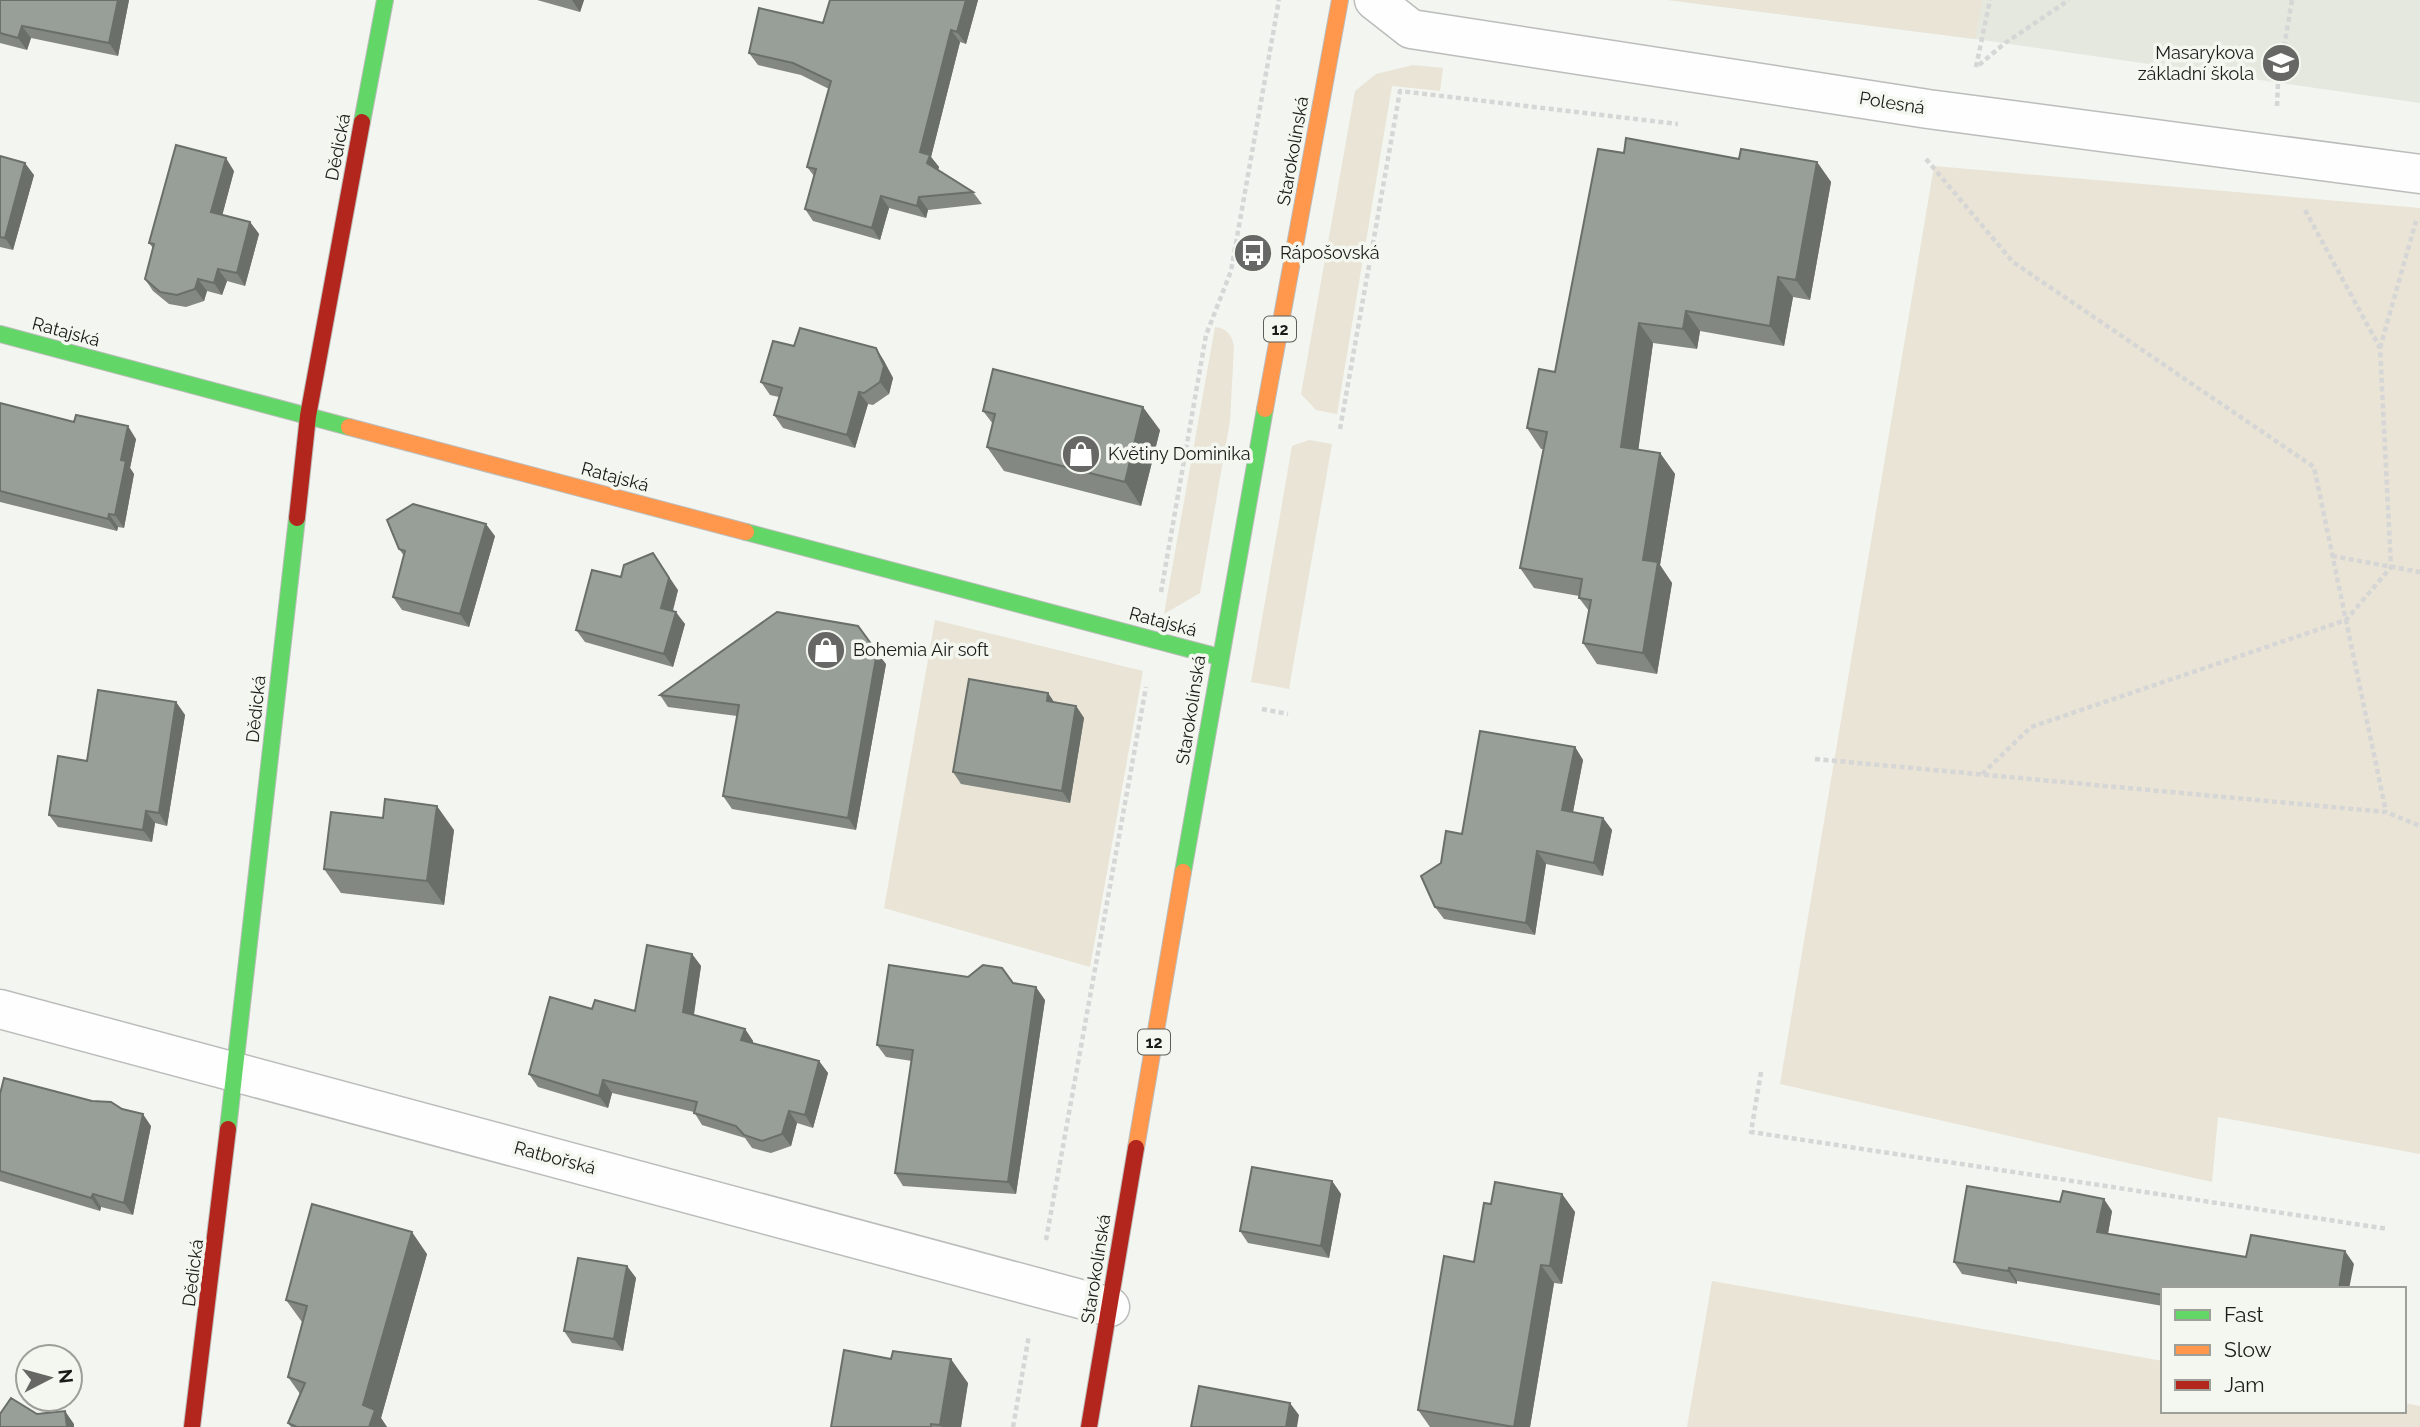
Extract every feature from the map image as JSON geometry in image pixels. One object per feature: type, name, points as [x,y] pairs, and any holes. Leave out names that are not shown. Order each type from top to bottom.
[{"type":"street","name":"Dědická","points":[[192,1427],[235,1072],[308,416],[386,0]]},
{"type":"street","name":"Starokolínská","points":[[1089,1427],[1219,657],[1340,0]]},
{"type":"street","name":"Polesná","points":[[1374,0],[1411,29],[1928,109],[2420,174]]},
{"type":"street","name":"Ratajská","points":[[0,334],[1219,657]]},
{"type":"street","name":"Ratbořská","points":[[0,1009],[1110,1307]]},
{"type":"path","points":[[1159,603],[1206,335],[1231,271],[1279,0]]},
{"type":"path","points":[[1990,0],[1976,68],[2005,43],[2069,0]]},
{"type":"path","points":[[2277,111],[2278,82],[2292,0]]},
{"type":"path","points":[[1340,429],[1400,91],[1451,97]]},
{"type":"path","points":[[1921,153],[2013,261],[2314,467],[2386,812]]},
{"type":"path","points":[[2276,155],[2380,348]]},
{"type":"path","points":[[1982,774],[2031,727],[2346,620],[2391,567],[2380,348],[2420,208]]},
{"type":"path","points":[[2332,556],[2420,572]]},
{"type":"path","points":[[1013,1427],[1149,675]]},
{"type":"path","points":[[1261,709],[1288,714]]},
{"type":"path","points":[[1815,759],[2386,812],[2420,827]]},
{"type":"path","points":[[1761,1072],[1751,1132],[2388,1229]]},
{"type":"shaded area","name":"Masarykova základní škola","points":[[1668,0],[2420,0],[2420,103],[1975,39]]},
{"type":"shaded area","points":[[1668,0],[1983,0],[1975,39]]},
{"type":"shaded area","points":[[1413,65],[1443,68],[1440,91],[1392,86],[1337,414],[1316,410],[1301,394],[1355,91],[1376,74]]},
{"type":"shaded area","points":[[1934,166],[2420,208],[2420,1154],[2218,1117],[2212,1182],[1780,1084]]},
{"type":"shaded area","points":[[1215,327],[1231,336],[1234,348],[1230,421],[1200,593],[1164,614]]},
{"type":"shaded area","points":[[1309,440],[1332,444],[1289,689],[1251,682],[1292,446]]},
{"type":"shaded area","points":[[935,620],[1143,671],[1090,967],[884,908]]},
{"type":"shaded area","points":[[1712,1281],[2161,1361],[2161,1413],[2406,1413],[2406,1403],[2420,1406],[2420,1427],[1687,1427]]},
{"type":"building","points":[[0,0],[118,0],[109,43],[22,26],[18,38],[0,33]]},
{"type":"building","points":[[830,0],[966,0],[957,32],[951,30],[920,152],[930,155],[927,163],[973,192],[919,197],[917,206],[881,196],[872,228],[805,209],[816,169],[807,167],[831,81],[793,63],[749,53],[759,8],[823,23]]},
{"type":"building","points":[[1626,138],[1739,159],[1741,149],[1817,162],[1796,280],[1778,277],[1770,326],[1686,311],[1683,329],[1639,323],[1621,447],[1660,453],[1643,560],[1658,562],[1643,653],[1583,643],[1591,600],[1579,598],[1582,579],[1520,568],[1547,432],[1527,428],[1539,369],[1555,372],[1598,149],[1624,153]]},
{"type":"building","points":[[176,145],[226,158],[211,212],[250,222],[237,273],[218,269],[214,283],[198,279],[195,289],[177,295],[160,292],[145,279],[154,244],[149,243]]},
{"type":"building","points":[[0,156],[25,163],[5,238],[0,237]]},
{"type":"building","points":[[800,328],[876,348],[884,366],[880,382],[864,393],[859,392],[847,435],[774,415],[782,388],[761,382],[773,341],[794,346]]},
{"type":"building","points":[[993,369],[1143,407],[1125,482],[987,447],[995,414],[983,411]]},
{"type":"building","points":[[0,403],[74,422],[76,415],[128,426],[121,460],[126,461],[115,515],[109,514],[108,519],[0,491]]},
{"type":"building","points":[[413,504],[486,524],[460,614],[393,597],[405,551],[399,549],[387,520]]},
{"type":"building","points":[[653,553],[669,578],[661,608],[676,612],[664,654],[576,630],[592,570],[621,577],[624,565]]},
{"type":"building","points":[[777,612],[858,626],[877,652],[848,818],[723,796],[739,705],[660,695]]},
{"type":"building","points":[[969,679],[1048,693],[1047,701],[1076,706],[1062,791],[953,772]]},
{"type":"building","points":[[98,690],[176,702],[159,813],[146,811],[143,830],[49,815],[58,756],[87,761]]},
{"type":"building","points":[[1480,731],[1575,747],[1562,810],[1603,818],[1594,863],[1537,851],[1526,923],[1435,907],[1421,876],[1441,863],[1446,831],[1462,834]]},
{"type":"building","points":[[385,799],[437,806],[427,881],[324,869],[331,812],[383,818]]},
{"type":"building","points":[[647,945],[692,954],[683,1012],[745,1029],[741,1040],[819,1061],[805,1115],[789,1111],[782,1134],[762,1141],[744,1135],[736,1126],[694,1113],[697,1102],[603,1080],[599,1096],[529,1074],[550,997],[592,1009],[595,1000],[635,1011]]},
{"type":"building","points":[[889,965],[968,977],[983,965],[1002,968],[1013,983],[1036,987],[1008,1182],[895,1173],[913,1050],[877,1045]]},
{"type":"building","points":[[4,1078],[92,1101],[111,1102],[122,1109],[143,1114],[124,1203],[93,1194],[91,1198],[0,1171],[0,1094]]},
{"type":"building","points":[[1252,1167],[1332,1181],[1321,1246],[1240,1231]]},
{"type":"building","points":[[1495,1182],[1562,1194],[1550,1266],[1541,1265],[1514,1427],[1418,1410],[1444,1256],[1474,1262],[1484,1203],[1491,1204]]},
{"type":"building","points":[[1967,1186],[2060,1202],[2063,1191],[2104,1199],[2097,1232],[2246,1257],[2251,1235],[2345,1251],[2339,1287],[2161,1287],[2161,1295],[2009,1268],[2008,1271],[1954,1262]]},
{"type":"building","points":[[312,1204],[412,1232],[363,1405],[375,1410],[369,1427],[297,1427],[288,1423],[305,1383],[288,1377],[307,1306],[286,1300]]},
{"type":"building","points":[[578,1258],[627,1266],[614,1339],[564,1331]]},
{"type":"building","points":[[844,1350],[891,1359],[893,1351],[951,1359],[940,1425],[831,1427]]},
{"type":"building","points":[[1199,1386],[1290,1403],[1286,1427],[1191,1427]]},
{"type":"building","points":[[11,1398],[14,1400],[14,1413],[65,1413],[67,1427],[0,1427],[0,1414]]},
{"type":"traffic: fast","points":[[362,122],[385,0]]},
{"type":"traffic: fast","points":[[0,334],[349,427]]},
{"type":"traffic: fast","points":[[1183,872],[1265,409]]},
{"type":"traffic: fast","points":[[228,1129],[297,518]]},
{"type":"traffic: fast","points":[[746,532],[1219,657]]},
{"type":"traffic: slow","points":[[1265,409],[1340,0]]},
{"type":"traffic: slow","points":[[349,427],[746,532]]},
{"type":"traffic: slow","points":[[1136,1148],[1183,872]]},
{"type":"traffic: jam","points":[[297,518],[308,416],[362,122]]},
{"type":"traffic: jam","points":[[192,1427],[228,1129]]},
{"type":"traffic: jam","points":[[1089,1427],[1136,1148]]},
{"type":"place","name":"Masarykova základní škola","points":[[2281,63]]},
{"type":"place","name":"Rápošovská","points":[[1253,253]]},
{"type":"place","name":"Květiny Dominika","points":[[1081,454]]},
{"type":"place","name":"Bohemia Air soft","points":[[826,650]]}]
